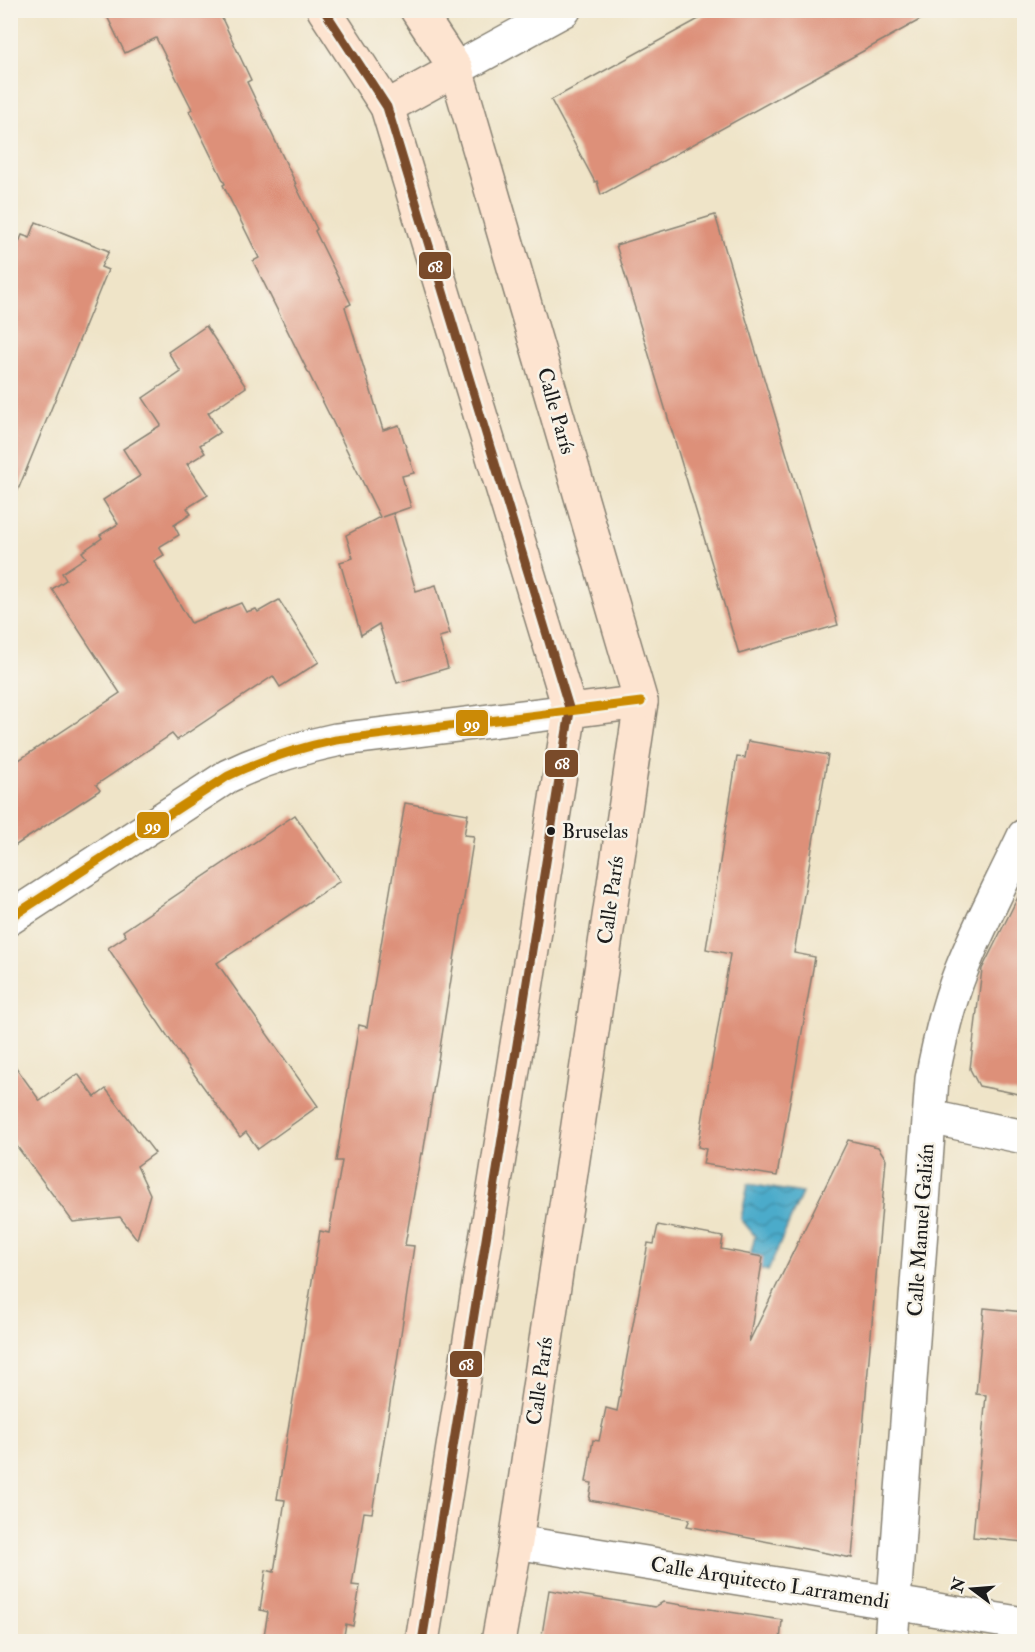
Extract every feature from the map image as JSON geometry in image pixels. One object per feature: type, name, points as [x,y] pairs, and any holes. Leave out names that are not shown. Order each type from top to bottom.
[{"type":"main road","points":[[324,10],[387,106],[570,711],[422,1641]]},
{"type":"main road","name":"Calle París","points":[[417,10],[456,69],[641,702],[516,1542],[498,1641]]},
{"type":"main road","points":[[387,106],[456,69]]},
{"type":"main road","points":[[570,711],[641,702]]},
{"type":"street","points":[[456,69],[564,10]]},
{"type":"street","points":[[10,918],[228,776],[261,760],[300,747],[336,740],[570,711]]},
{"type":"street","name":"Calle Manuel Galián","points":[[891,1641],[932,1079],[939,1042],[961,969],[1024,836]]},
{"type":"street","points":[[930,1117],[1024,1137]]},
{"type":"street","name":"Calle Arquitecto Larramendi","points":[[516,1542],[1024,1624]]},
{"type":"water","points":[[748,1184],[802,1193],[768,1271],[748,1265],[755,1236],[741,1219]]},
{"type":"building","points":[[104,10],[218,10],[251,80],[247,82],[351,304],[345,307],[383,430],[399,425],[414,473],[402,476],[411,507],[393,513],[416,591],[436,585],[450,634],[439,637],[448,668],[397,683],[379,624],[361,635],[340,562],[353,558],[346,535],[380,517],[253,261],[259,258],[189,111],[192,109],[156,38],[125,53]]},
{"type":"building","points":[[715,10],[938,10],[601,195],[597,181],[595,182],[551,100]]},
{"type":"building","points":[[715,215],[838,625],[739,654],[616,245]]},
{"type":"building","points":[[36,222],[109,251],[101,267],[108,270],[11,507],[10,264],[22,235],[30,238]]},
{"type":"building","points":[[206,326],[246,387],[208,413],[220,432],[200,445],[205,453],[187,464],[208,495],[187,508],[191,514],[174,525],[179,535],[159,547],[164,555],[154,561],[191,623],[241,603],[246,612],[256,609],[258,612],[279,600],[319,662],[280,687],[273,676],[177,740],[172,734],[96,785],[100,790],[10,849],[10,766],[120,693],[52,589],[66,580],[62,573],[86,557],[82,552],[102,538],[100,535],[118,524],[103,500],[140,476],[123,449],[161,425],[143,398],[181,372],[168,352]]},
{"type":"building","points":[[748,741],[828,755],[794,953],[815,957],[777,1176],[703,1164],[706,1149],[698,1147],[730,954],[706,949],[737,757],[745,758]]},
{"type":"building","points":[[405,803],[468,814],[464,835],[474,836],[423,1154],[421,1153],[405,1245],[414,1246],[397,1361],[372,1513],[364,1512],[352,1585],[360,1586],[353,1626],[346,1624],[343,1641],[263,1641],[268,1612],[260,1610],[266,1570],[274,1572],[285,1500],[277,1499],[320,1231],[329,1233],[342,1161],[336,1161],[359,1025],[367,1027]]},
{"type":"building","points":[[295,815],[340,881],[217,963],[318,1106],[258,1149],[246,1132],[240,1137],[183,1059],[108,948],[126,936],[123,931]]},
{"type":"building","points":[[1024,885],[1024,1095],[979,1086],[970,1069],[982,969]]},
{"type":"building","points":[[10,1059],[40,1101],[78,1074],[95,1097],[106,1089],[155,1153],[137,1166],[150,1194],[137,1239],[120,1217],[73,1222],[10,1137]]},
{"type":"building","points":[[848,1140],[878,1147],[886,1159],[852,1558],[687,1526],[690,1519],[589,1500],[592,1483],[586,1482],[593,1440],[599,1441],[606,1408],[617,1411],[648,1243],[654,1244],[658,1225],[723,1237],[721,1249],[763,1257],[749,1342]]},
{"type":"building","points":[[984,1308],[1024,1312],[1024,1542],[973,1537],[986,1395],[976,1394]]},
{"type":"building","points":[[549,1590],[655,1607],[663,1602],[782,1620],[780,1641],[541,1641]]},
{"type":"transit line","name":"68","points":[[324,10],[387,107],[570,711],[422,1642]]},
{"type":"transit line","name":"99","points":[[10,918],[228,776],[254,764],[336,740],[641,702]]},
{"type":"place","name":"Bruselas","points":[[551,831]]}]
